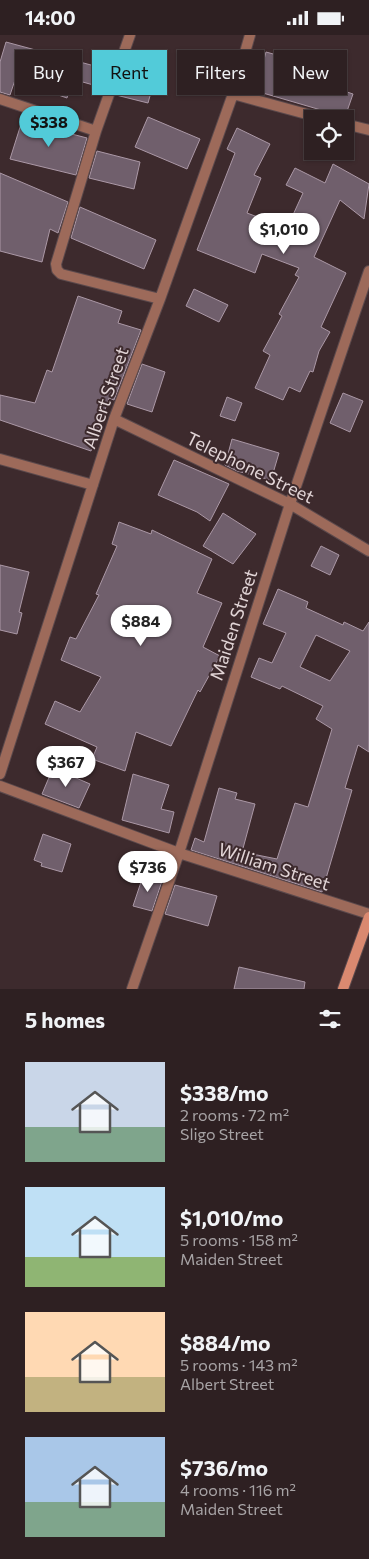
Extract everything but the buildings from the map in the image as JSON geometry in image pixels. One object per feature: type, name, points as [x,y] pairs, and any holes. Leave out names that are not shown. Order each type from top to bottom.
[{"type":"street","points":[[130,35],[96,131],[56,264],[57,270],[62,274],[160,299]]},
{"type":"street","name":"Albert Street","points":[[246,50],[250,35]]},
{"type":"street","name":"Albert Street","points":[[0,774],[114,419],[160,299],[233,95]]},
{"type":"street","points":[[237,95],[304,113]]},
{"type":"street","points":[[0,99],[96,131]]},
{"type":"street","points":[[354,126],[369,130]]},
{"type":"street","name":"Maiden Street","points":[[132,989],[179,853],[290,504],[369,271]]},
{"type":"street","name":"Telephone Street","points":[[114,419],[290,504],[369,551]]},
{"type":"street","points":[[0,459],[93,485]]},
{"type":"street","name":"William Street","points":[[0,786],[179,853],[369,916]]},
{"type":"street","points":[[343,989],[369,916]]}]
